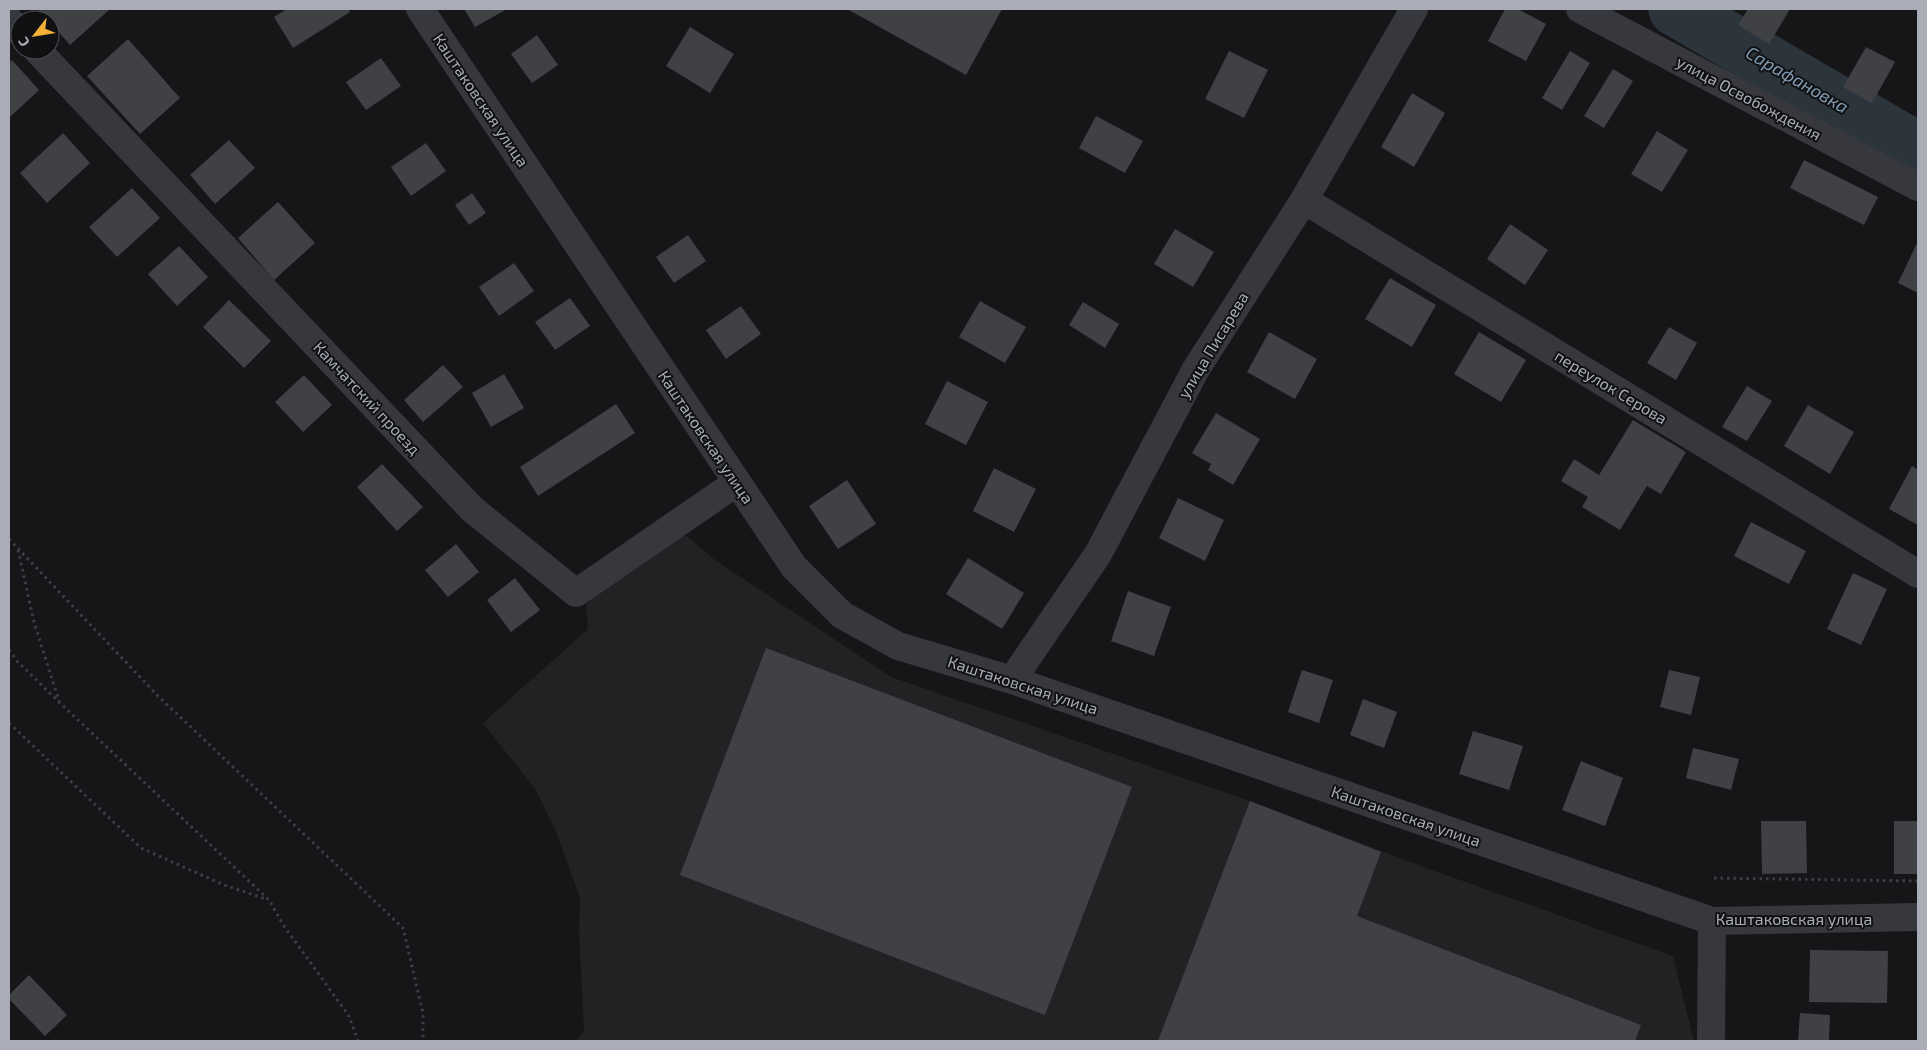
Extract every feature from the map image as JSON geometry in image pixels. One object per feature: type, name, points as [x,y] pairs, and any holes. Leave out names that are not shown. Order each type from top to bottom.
[{"type":"street","name":"Каштаковская улица","points":[[420,9],[794,567],[842,615],[898,646],[1012,680],[1712,921],[1918,917]]},
{"type":"street","name":"улица Писарева","points":[[1012,680],[1098,554],[1196,369],[1304,200],[1414,9]]},
{"type":"street","name":"улица Освобождения","points":[[1580,9],[1918,187]]},
{"type":"street","name":"Камчатский проезд","points":[[46,60],[472,509],[576,593],[736,483]]},
{"type":"street","name":"переулок Серова","points":[[1304,200],[1918,574]]},
{"type":"street","points":[[1711,1041],[1712,921]]},
{"type":"path","points":[[9,539],[158,696],[403,928],[424,1013],[423,1041]]},
{"type":"path","points":[[18,549],[34,622],[59,702]]},
{"type":"path","points":[[9,650],[18,662],[59,702],[269,900],[284,926],[349,1016],[358,1041]]},
{"type":"path","points":[[9,724],[141,848],[224,885],[269,900]]},
{"type":"path","points":[[1714,878],[1918,881]]},
{"type":"shaded area","points":[[682,532],[715,560],[891,677],[1250,801],[1429,869],[1673,956],[1694,1041],[575,1041],[584,1032],[579,932],[580,898],[557,834],[536,790],[483,723],[588,629],[586,604],[617,577]]},
{"type":"building","points":[[110,9],[70,45],[60,34],[60,10],[39,10]]},
{"type":"building","points":[[287,9],[348,9],[350,12],[293,48],[274,17]]},
{"type":"building","points":[[464,9],[507,9],[475,27]]},
{"type":"building","points":[[847,9],[1002,9],[966,75]]},
{"type":"building","points":[[1505,9],[1518,9],[1546,24],[1526,61],[1488,41]]},
{"type":"building","points":[[1748,9],[1790,9],[1769,44],[1738,25]]},
{"type":"building","points":[[690,27],[734,54],[710,93],[666,66]]},
{"type":"building","points":[[537,35],[558,65],[532,83],[511,54]]},
{"type":"building","points":[[128,39],[180,98],[140,134],[87,76]]},
{"type":"building","points":[[1866,47],[1895,62],[1872,103],[1843,87]]},
{"type":"building","points":[[1229,51],[1268,70],[1244,118],[1205,99]]},
{"type":"building","points":[[1570,51],[1590,63],[1562,110],[1542,98]]},
{"type":"building","points":[[381,58],[401,86],[366,110],[346,82]]},
{"type":"building","points":[[12,60],[39,90],[9,118],[9,63]]},
{"type":"building","points":[[1613,69],[1633,81],[1604,128],[1584,116]]},
{"type":"building","points":[[1412,93],[1445,113],[1414,167],[1381,147]]},
{"type":"building","points":[[1096,116],[1143,141],[1125,173],[1079,148]]},
{"type":"building","points":[[1657,131],[1688,150],[1662,192],[1631,174]]},
{"type":"building","points":[[63,133],[90,163],[47,203],[20,173]]},
{"type":"building","points":[[229,140],[255,168],[215,204],[190,175]]},
{"type":"building","points":[[426,143],[446,171],[411,196],[391,167]]},
{"type":"building","points":[[1804,160],[1878,197],[1864,225],[1790,188]]},
{"type":"building","points":[[132,188],[160,218],[117,257],[89,227]]},
{"type":"building","points":[[472,193],[486,213],[469,225],[455,205]]},
{"type":"building","points":[[278,202],[315,243],[274,280],[238,238]]},
{"type":"building","points":[[1510,224],[1548,250],[1525,285],[1487,259]]},
{"type":"building","points":[[1175,229],[1214,252],[1193,287],[1154,264]]},
{"type":"building","points":[[688,235],[706,261],[674,283],[656,257]]},
{"type":"building","points":[[1918,241],[1918,293],[1898,283]]},
{"type":"building","points":[[179,246],[208,277],[177,306],[148,274]]},
{"type":"building","points":[[514,263],[534,291],[499,316],[479,287]]},
{"type":"building","points":[[1390,278],[1436,305],[1412,347],[1365,319]]},
{"type":"building","points":[[570,298],[590,326],[555,350],[535,322]]},
{"type":"building","points":[[229,300],[271,341],[244,368],[203,327]]},
{"type":"building","points":[[980,301],[1026,327],[1005,363],[959,337]]},
{"type":"building","points":[[1083,302],[1119,324],[1105,348],[1069,325]]},
{"type":"building","points":[[741,306],[761,334],[726,359],[706,330]]},
{"type":"building","points":[[1669,327],[1697,343],[1676,380],[1647,363]]},
{"type":"building","points":[[1269,332],[1317,359],[1295,399],[1247,372]]},
{"type":"building","points":[[1479,332],[1526,360],[1501,402],[1454,374]]},
{"type":"building","points":[[443,365],[463,387],[423,422],[404,400]]},
{"type":"building","points":[[504,374],[524,408],[491,427],[472,393]]},
{"type":"building","points":[[304,375],[332,405],[303,432],[275,402]]},
{"type":"building","points":[[947,381],[988,402],[966,445],[925,424]]},
{"type":"building","points":[[1747,386],[1772,401],[1747,441],[1722,427]]},
{"type":"building","points":[[616,404],[635,433],[538,496],[520,467]]},
{"type":"building","points":[[1808,405],[1854,432],[1830,474],[1784,446]]},
{"type":"building","points":[[1216,413],[1260,439],[1233,485],[1208,470],[1211,464],[1192,453]]},
{"type":"building","points":[[1633,420],[1686,452],[1661,494],[1647,486],[1620,530],[1582,507],[1588,497],[1561,481],[1574,459],[1599,475]]},
{"type":"building","points":[[382,464],[423,507],[397,531],[357,487]]},
{"type":"building","points":[[1912,466],[1918,470],[1918,525],[1889,509]]},
{"type":"building","points":[[994,468],[1036,489],[1014,532],[973,511]]},
{"type":"building","points":[[847,480],[876,524],[838,549],[809,506]]},
{"type":"building","points":[[1178,498],[1224,520],[1205,561],[1159,538]]},
{"type":"building","points":[[1751,522],[1806,551],[1789,584],[1734,556]]},
{"type":"building","points":[[456,544],[479,572],[448,597],[425,570]]},
{"type":"building","points":[[968,558],[1024,593],[1002,629],[946,594]]},
{"type":"building","points":[[1853,573],[1887,589],[1861,645],[1827,629]]},
{"type":"building","points":[[515,578],[540,610],[511,632],[487,600]]},
{"type":"building","points":[[1128,591],[1171,607],[1154,656],[1111,641]]},
{"type":"building","points":[[766,648],[1132,787],[1045,1015],[680,875]]},
{"type":"building","points":[[1302,670],[1333,680],[1319,723],[1288,712]]},
{"type":"building","points":[[1669,670],[1700,677],[1691,715],[1660,707]]},
{"type":"building","points":[[1363,699],[1397,712],[1384,748],[1350,735]]},
{"type":"building","points":[[1473,731],[1523,746],[1509,790],[1459,774]]},
{"type":"building","points":[[1693,748],[1739,759],[1731,790],[1686,778]]},
{"type":"building","points":[[1581,761],[1623,778],[1605,826],[1562,810]]},
{"type":"building","points":[[1250,801],[1381,852],[1357,916],[1641,1025],[1635,1041],[1158,1041]]},
{"type":"building","points":[[1761,821],[1806,821],[1807,873],[1762,874]]},
{"type":"building","points":[[1894,821],[1918,821],[1918,874],[1894,874]]},
{"type":"building","points":[[1810,950],[1888,951],[1887,1003],[1809,1002]]},
{"type":"building","points":[[29,975],[67,1015],[45,1036],[9,999],[9,995]]},
{"type":"building","points":[[1800,1013],[1830,1015],[1829,1041],[1798,1041]]},
{"type":"waterway","name":"Сарафановка","points":[[1676,9],[1918,150]]}]
